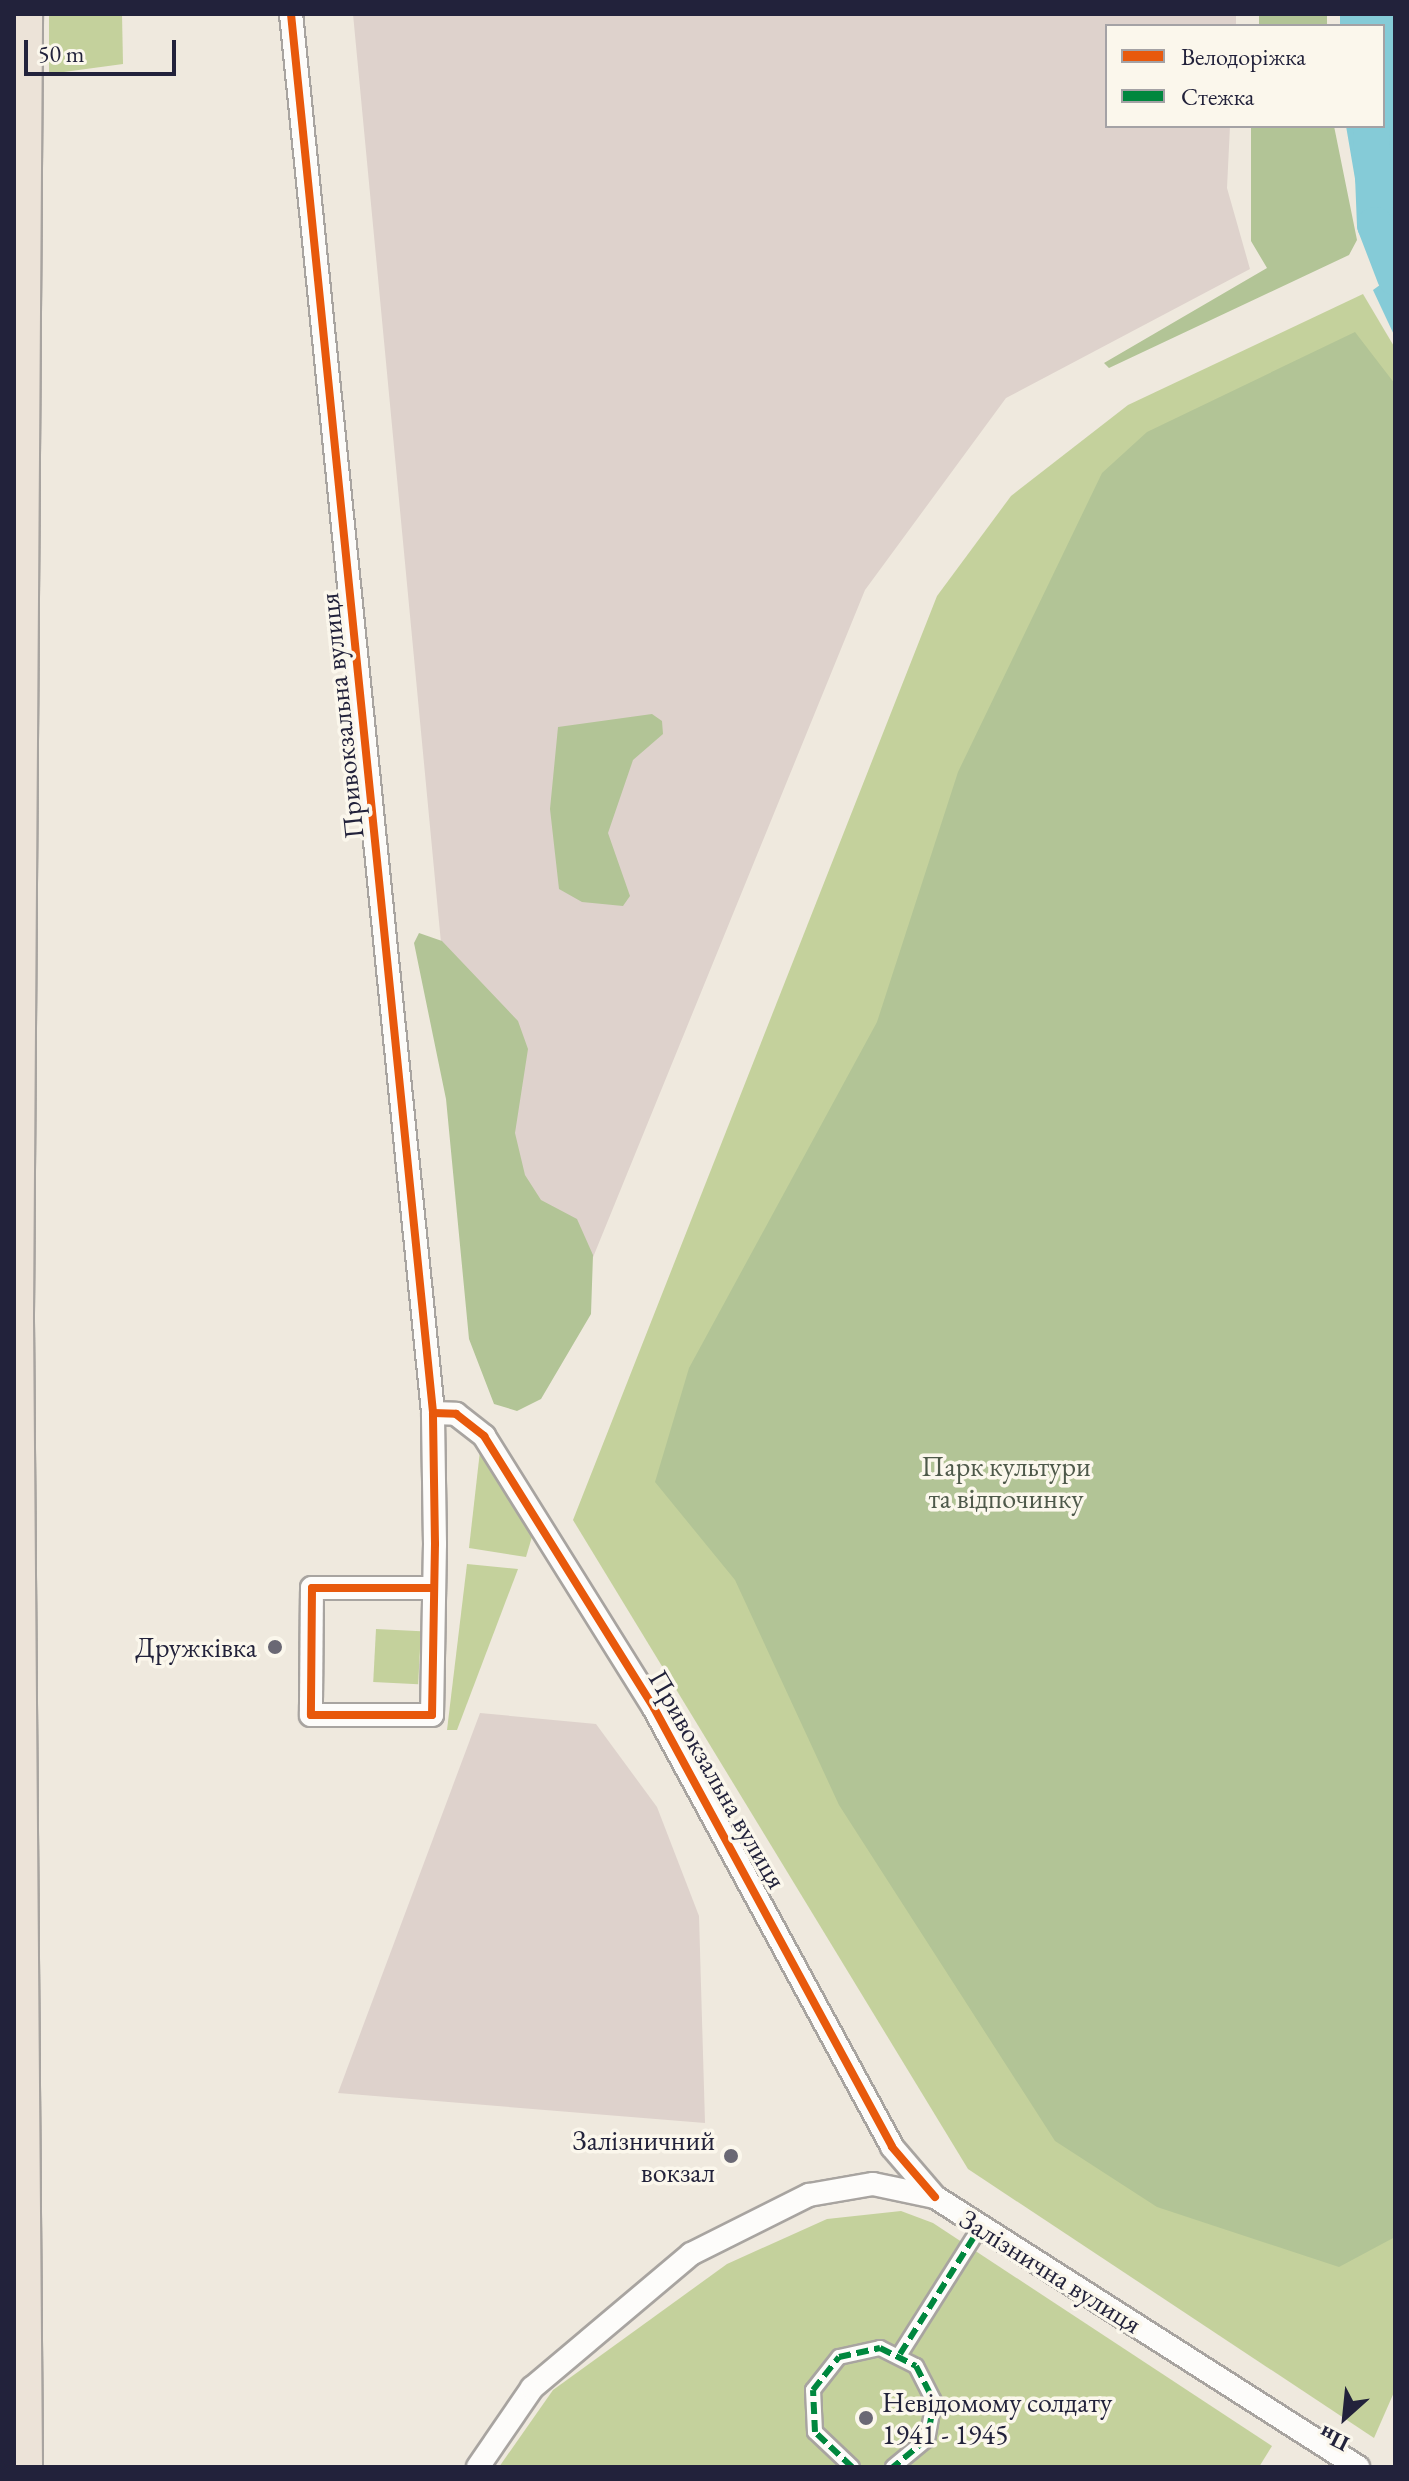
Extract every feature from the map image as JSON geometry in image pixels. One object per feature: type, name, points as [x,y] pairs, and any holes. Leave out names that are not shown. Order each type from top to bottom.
[{"type":"main road","points":[[28,14],[19,1314],[28,2467]]},
{"type":"street","name":"Привокзальна вулиця","points":[[291,14],[433,1413],[434,1588],[432,1715],[311,1715],[312,1588],[434,1588]]},
{"type":"street","name":"Привокзальна вулиця","points":[[433,1413],[456,1414],[484,1436],[669,1734],[892,2147],[935,2197]]},
{"type":"street","name":"Залізнична вулиця","points":[[478,2467],[532,2388],[567,2354],[738,2225],[848,2187],[911,2188],[935,2197],[1358,2467]]},
{"type":"street","points":[[900,2354],[981,2226]]},
{"type":"street","points":[[852,2467],[815,2432],[813,2390],[823,2371],[859,2349],[900,2354],[928,2382],[933,2420],[915,2455],[893,2467]]},
{"type":"shaded area","points":[[353,14],[1236,14],[1236,24],[1105,24],[1105,128],[1230,128],[1227,188],[1250,269],[1006,398],[865,590],[543,1380],[481,1365]]},
{"type":"shaded area","points":[[480,1713],[596,1724],[657,1807],[699,1916],[705,2123],[338,2093]]},
{"type":"green space","points":[[49,14],[122,14],[123,64],[49,74]]},
{"type":"green space","points":[[1259,14],[1327,14],[1327,24],[1259,24]]},
{"type":"green space","points":[[1251,128],[1334,128],[1357,240],[1349,255],[1109,368],[1104,363],[1267,268],[1251,241]]},
{"type":"green space","name":"Парк культури та відпочинку","points":[[1363,294],[1395,348],[1395,2390],[1374,2438],[968,2169],[573,1520],[937,596],[1011,496],[1128,405]]},
{"type":"green space","name":"Парк культури та відпочинку","points":[[1355,332],[1395,384],[1395,2237],[1339,2267],[1157,2207],[1055,2141],[839,1805],[735,1580],[655,1482],[689,1368],[877,1022],[958,772],[1102,473],[1147,432]]},
{"type":"green space","points":[[652,714],[662,721],[663,734],[633,760],[608,833],[630,896],[623,906],[582,902],[559,889],[550,809],[558,727]]},
{"type":"green space","points":[[419,933],[442,941],[518,1021],[528,1049],[515,1133],[525,1175],[541,1200],[577,1219],[593,1255],[591,1314],[541,1399],[517,1411],[494,1404],[469,1339],[446,1099],[414,943]]},
{"type":"green space","points":[[481,1442],[534,1530],[526,1557],[469,1548]]},
{"type":"green space","points":[[467,1564],[518,1569],[457,1730],[447,1730]]},
{"type":"green space","points":[[376,1629],[421,1631],[418,1684],[373,1682]]},
{"type":"green space","points":[[901,2211],[933,2223],[1272,2446],[1259,2467],[499,2467],[553,2390],[727,2264],[827,2219]]},
{"type":"water","points":[[1340,14],[1395,14],[1395,242],[1368,255],[1346,128],[1385,128],[1385,24],[1340,24]]},
{"type":"water","points":[[1395,274],[1395,337],[1373,290]]},
{"type":"waterway","points":[[1371,128],[1375,225],[1395,277]]},
{"type":"marked path","points":[[900,2354],[981,2226]]},
{"type":"marked path","points":[[852,2467],[815,2432],[813,2390],[839,2357],[880,2348],[916,2366],[934,2401],[927,2439],[893,2467]]},
{"type":"cycle path","points":[[291,14],[433,1413]]},
{"type":"cycle path","points":[[434,1588],[312,1588],[311,1715],[432,1715],[435,1544],[433,1413],[456,1414],[484,1436],[654,1708],[892,2147],[935,2197]]},
{"type":"place","name":"Дружківка","points":[[275,1647]]},
{"type":"place","name":"Залізничний вокзал","points":[[731,2156]]},
{"type":"place","name":"Невідомому солдату 1941 - 1945","points":[[866,2418]]}]
